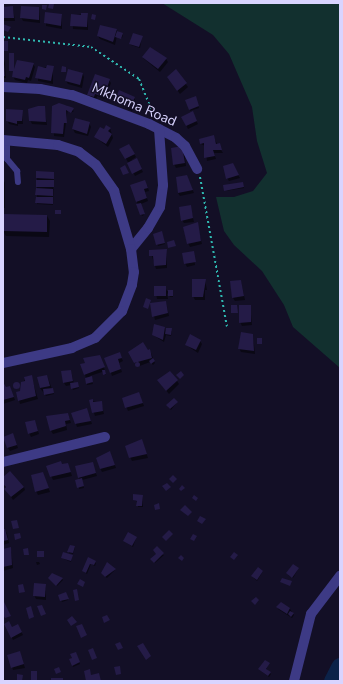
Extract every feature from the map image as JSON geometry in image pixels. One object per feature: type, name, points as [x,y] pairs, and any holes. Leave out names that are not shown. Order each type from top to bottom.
[{"type":"street","name":"Mkhoma Road","points":[[3,87],[40,89],[72,95],[159,129],[176,138],[184,146],[197,168]]},
{"type":"street","points":[[131,249],[148,228],[160,207],[163,185],[159,129]]},
{"type":"street","points":[[3,363],[72,348],[104,332],[122,311],[128,299],[134,272],[131,249],[114,191],[96,165],[79,152],[64,146],[5,140]]},
{"type":"street","points":[[3,462],[105,437]]},
{"type":"street","points":[[294,681],[311,614],[340,576]]},
{"type":"lane","points":[[5,140],[7,159],[17,171],[18,182]]},
{"type":"path","points":[[3,37],[91,47],[139,79],[159,129]]},
{"type":"path","points":[[197,168],[226,327]]},
{"type":"green space","points":[[162,3],[340,3],[340,368],[293,327],[284,305],[262,271],[234,245],[224,231],[216,197],[234,197],[253,191],[267,173],[257,141],[252,107],[229,54],[213,35]]},
{"type":"building","points":[[49,4],[54,4],[53,9],[48,8]]},
{"type":"building","points":[[42,5],[47,5],[46,10],[42,9]]},
{"type":"building","points":[[13,6],[14,18],[3,18],[3,7]]},
{"type":"building","points":[[21,6],[39,7],[39,20],[20,18]]},
{"type":"building","points":[[45,12],[62,14],[61,26],[44,23]]},
{"type":"building","points":[[81,13],[88,13],[87,27],[70,26],[71,14],[81,15]]},
{"type":"building","points":[[92,14],[96,15],[95,20],[91,19]]},
{"type":"building","points":[[3,24],[11,27],[8,32],[3,30]]},
{"type":"building","points":[[100,25],[117,29],[113,42],[97,36]]},
{"type":"building","points":[[117,31],[123,33],[121,39],[115,37]]},
{"type":"building","points":[[133,33],[143,36],[139,47],[129,44]]},
{"type":"building","points":[[3,41],[8,41],[8,51],[3,51]]},
{"type":"building","points":[[150,47],[167,58],[158,69],[142,57]]},
{"type":"building","points":[[9,53],[14,53],[14,69],[17,60],[34,63],[29,78],[26,77],[25,80],[12,77],[13,71],[9,71]]},
{"type":"building","points":[[4,64],[5,76],[3,76]]},
{"type":"building","points":[[47,65],[54,66],[51,81],[35,78],[38,66],[46,68]]},
{"type":"building","points":[[62,66],[66,67],[66,72],[61,72]]},
{"type":"building","points":[[68,69],[83,73],[80,85],[65,81]]},
{"type":"building","points":[[176,69],[187,83],[177,91],[167,77]]},
{"type":"building","points":[[95,74],[110,79],[104,97],[95,94],[94,97],[87,95]]},
{"type":"building","points":[[119,90],[135,97],[130,108],[114,102]]},
{"type":"building","points":[[196,96],[199,106],[189,110],[185,100]]},
{"type":"building","points":[[59,103],[74,108],[71,113],[66,110],[67,123],[64,123],[63,134],[51,133],[52,106]]},
{"type":"building","points":[[38,106],[45,106],[46,122],[29,121],[28,109]]},
{"type":"building","points":[[6,109],[23,110],[22,121],[17,121],[17,124],[6,121]]},
{"type":"building","points":[[193,111],[197,121],[186,126],[181,117]]},
{"type":"building","points":[[75,118],[90,122],[87,134],[72,129]]},
{"type":"building","points":[[106,125],[111,128],[108,131],[112,134],[106,144],[94,137],[100,127],[104,129]]},
{"type":"building","points":[[214,135],[216,144],[220,143],[222,150],[213,150],[215,156],[204,158],[204,143],[200,144],[199,139]]},
{"type":"building","points":[[129,144],[135,154],[125,159],[119,149]]},
{"type":"building","points":[[182,146],[185,163],[173,165],[171,148]]},
{"type":"building","points":[[137,158],[142,169],[132,174],[127,163]]},
{"type":"building","points":[[233,163],[239,175],[226,179],[223,166]]},
{"type":"building","points":[[125,165],[129,173],[123,175],[120,168]]},
{"type":"building","points":[[36,171],[54,172],[54,179],[36,178]]},
{"type":"building","points":[[187,175],[193,190],[178,193],[176,177]]},
{"type":"building","points":[[36,180],[54,180],[54,187],[36,187]]},
{"type":"building","points":[[145,180],[148,188],[144,189],[147,198],[136,202],[130,185]]},
{"type":"building","points":[[243,182],[244,187],[224,191],[223,185]]},
{"type":"building","points":[[36,188],[53,189],[53,196],[35,195]]},
{"type":"building","points":[[36,197],[53,197],[53,204],[35,203]]},
{"type":"building","points":[[141,203],[145,214],[140,215],[136,204]]},
{"type":"building","points":[[191,205],[193,218],[181,221],[179,207]]},
{"type":"building","points":[[55,210],[61,210],[61,214],[55,214]]},
{"type":"building","points":[[3,214],[47,215],[47,232],[3,231]]},
{"type":"building","points":[[198,222],[201,241],[187,244],[183,227]]},
{"type":"building","points":[[162,231],[165,243],[156,245],[153,234]]},
{"type":"building","points":[[174,240],[176,246],[168,248],[167,242]]},
{"type":"building","points":[[167,249],[166,265],[154,266],[153,256],[149,256],[149,250]]},
{"type":"building","points":[[194,251],[196,262],[184,264],[182,253]]},
{"type":"building","points":[[192,279],[206,279],[203,297],[192,297]]},
{"type":"building","points":[[241,280],[244,296],[232,298],[230,281]]},
{"type":"building","points":[[154,286],[166,286],[166,296],[154,296]]},
{"type":"building","points":[[168,290],[173,290],[173,296],[168,296]]},
{"type":"building","points":[[146,298],[151,300],[148,309],[143,307]]},
{"type":"building","points":[[166,301],[168,313],[152,317],[150,303]]},
{"type":"building","points":[[231,305],[237,305],[238,313],[231,313]]},
{"type":"building","points":[[239,305],[251,305],[251,322],[239,323]]},
{"type":"building","points":[[154,324],[165,327],[163,340],[152,335]]},
{"type":"building","points":[[166,328],[172,328],[171,335],[165,334]]},
{"type":"building","points":[[241,332],[253,334],[254,351],[238,349]]},
{"type":"building","points":[[190,334],[201,340],[196,350],[185,345]]},
{"type":"building","points":[[257,338],[262,338],[262,344],[257,344]]},
{"type":"building","points":[[143,342],[148,350],[150,349],[152,358],[134,363],[128,352]]},
{"type":"building","points":[[120,352],[122,358],[118,359],[121,369],[110,373],[104,358]]},
{"type":"building","points":[[100,355],[105,367],[84,375],[80,364],[85,363],[83,358]]},
{"type":"building","points":[[153,358],[155,361],[151,364],[149,361]]},
{"type":"building","points":[[137,361],[140,364],[137,367],[134,364]]},
{"type":"building","points":[[71,370],[73,381],[63,383],[61,371]]},
{"type":"building","points":[[102,370],[105,370],[106,374],[103,375]]},
{"type":"building","points":[[170,371],[178,380],[166,391],[157,380]]},
{"type":"building","points":[[181,371],[184,375],[180,379],[176,375]]},
{"type":"building","points":[[32,375],[36,396],[18,401],[16,392],[20,391],[21,382],[25,381],[24,377]]},
{"type":"building","points":[[47,375],[50,386],[40,388],[37,377]]},
{"type":"building","points":[[92,376],[93,382],[86,384],[85,378]]},
{"type":"building","points":[[3,382],[6,387],[10,386],[14,397],[3,400]]},
{"type":"building","points":[[16,382],[19,385],[16,388],[13,385]]},
{"type":"building","points":[[78,382],[79,387],[71,389],[70,383]]},
{"type":"building","points":[[53,388],[54,393],[44,395],[43,389]]},
{"type":"building","points":[[139,392],[143,403],[125,408],[122,398]]},
{"type":"building","points":[[174,398],[178,402],[170,409],[166,405]]},
{"type":"building","points":[[93,399],[93,402],[102,401],[103,411],[92,413],[89,400]]},
{"type":"building","points":[[87,408],[91,421],[75,424],[71,413]]},
{"type":"building","points":[[68,413],[70,420],[65,421],[66,426],[50,431],[46,416]]},
{"type":"building","points":[[35,420],[38,431],[28,434],[25,422]]},
{"type":"building","points":[[13,433],[17,445],[7,448],[3,437]]},
{"type":"building","points":[[142,439],[147,454],[129,458],[125,446]]},
{"type":"building","points":[[110,451],[115,465],[100,469],[96,458]]},
{"type":"building","points":[[61,461],[62,464],[68,463],[71,472],[50,477],[46,466]]},
{"type":"building","points":[[93,462],[96,473],[78,478],[75,466]]},
{"type":"building","points":[[10,471],[24,487],[11,497],[4,489],[6,487],[3,484],[3,477]]},
{"type":"building","points":[[43,472],[49,488],[35,492],[31,475]]},
{"type":"building","points":[[173,475],[177,479],[173,483],[169,479]]},
{"type":"building","points":[[82,478],[84,486],[77,488],[75,480]]},
{"type":"building","points":[[167,483],[171,487],[166,491],[162,486]]},
{"type":"building","points":[[182,485],[185,488],[181,491],[179,489]]},
{"type":"building","points":[[133,494],[143,495],[142,506],[136,506],[137,501],[133,500]]},
{"type":"building","points":[[194,495],[198,498],[196,501],[192,498]]},
{"type":"building","points":[[159,503],[160,509],[155,510],[154,505]]},
{"type":"building","points":[[185,505],[192,512],[188,516],[180,510]]},
{"type":"building","points":[[200,516],[206,519],[202,524],[197,521]]},
{"type":"building","points":[[17,520],[19,528],[13,529],[11,521]]},
{"type":"building","points":[[3,529],[5,529],[8,540],[3,541]]},
{"type":"building","points":[[169,530],[173,534],[166,541],[162,537]]},
{"type":"building","points":[[128,532],[137,537],[132,546],[123,541]]},
{"type":"building","points":[[20,533],[21,538],[15,540],[14,534]]},
{"type":"building","points":[[193,534],[197,536],[194,541],[190,539]]},
{"type":"building","points":[[70,545],[75,546],[73,553],[67,552]]},
{"type":"building","points":[[157,546],[164,553],[154,563],[150,559],[156,554],[153,550]]},
{"type":"building","points":[[11,547],[12,565],[3,567],[3,549]]},
{"type":"building","points":[[28,548],[29,555],[24,555],[23,549]]},
{"type":"building","points":[[37,551],[44,551],[44,557],[37,557]]},
{"type":"building","points":[[63,552],[73,555],[71,561],[61,558]]},
{"type":"building","points":[[234,552],[238,555],[234,560],[230,557]]},
{"type":"building","points":[[181,555],[184,558],[182,561],[178,558]]},
{"type":"building","points":[[88,557],[96,561],[94,565],[90,564],[86,573],[82,571]]},
{"type":"building","points":[[107,562],[116,569],[105,577],[101,573]]},
{"type":"building","points":[[293,564],[299,568],[292,578],[286,573]]},
{"type":"building","points":[[258,567],[263,571],[257,580],[251,576]]},
{"type":"building","points":[[52,573],[63,578],[56,586],[48,578]]},
{"type":"building","points":[[282,578],[292,581],[290,586],[280,582]]},
{"type":"building","points":[[80,579],[85,582],[83,587],[77,584]]},
{"type":"building","points":[[34,583],[46,584],[45,597],[33,596]]},
{"type":"building","points":[[23,584],[25,592],[19,593],[18,585]]},
{"type":"building","points":[[77,589],[79,600],[75,601],[73,590]]},
{"type":"building","points":[[66,592],[69,599],[60,601],[58,595]]},
{"type":"building","points":[[256,597],[259,600],[255,605],[251,601]]},
{"type":"building","points":[[3,600],[11,616],[5,618],[3,615]]},
{"type":"building","points":[[281,602],[290,608],[287,614],[276,607]]},
{"type":"building","points":[[42,605],[46,614],[41,616],[37,606]]},
{"type":"building","points":[[31,606],[34,617],[29,619],[26,608]]},
{"type":"building","points":[[290,611],[294,613],[291,617],[288,614]]},
{"type":"building","points":[[107,615],[110,620],[104,623],[102,617]]},
{"type":"building","points":[[72,616],[77,622],[71,626],[67,620]]},
{"type":"building","points":[[9,621],[12,627],[18,624],[22,632],[11,638],[4,624]]},
{"type":"building","points":[[82,624],[87,635],[81,638],[76,626]]},
{"type":"building","points":[[120,642],[123,648],[118,650],[115,644]]},
{"type":"building","points":[[143,643],[151,656],[146,660],[137,646]]},
{"type":"building","points":[[93,648],[97,658],[92,660],[88,650]]},
{"type":"building","points":[[20,651],[24,664],[11,668],[7,655]]},
{"type":"building","points":[[76,652],[80,662],[72,666],[69,659],[72,658],[70,654]]},
{"type":"building","points":[[265,660],[270,663],[266,669],[271,672],[268,676],[258,669]]},
{"type":"building","points":[[120,666],[121,674],[116,675],[114,667]]},
{"type":"building","points":[[59,667],[61,672],[56,674],[54,669]]},
{"type":"building","points":[[90,669],[91,675],[99,673],[101,681],[86,681],[84,671]]},
{"type":"building","points":[[31,671],[37,671],[37,680],[31,681]]},
{"type":"building","points":[[17,674],[23,675],[22,681],[17,681]]},
{"type":"building","points":[[51,678],[63,678],[63,681],[51,681]]},
{"type":"waterway","points":[[333,681],[340,667]]}]
